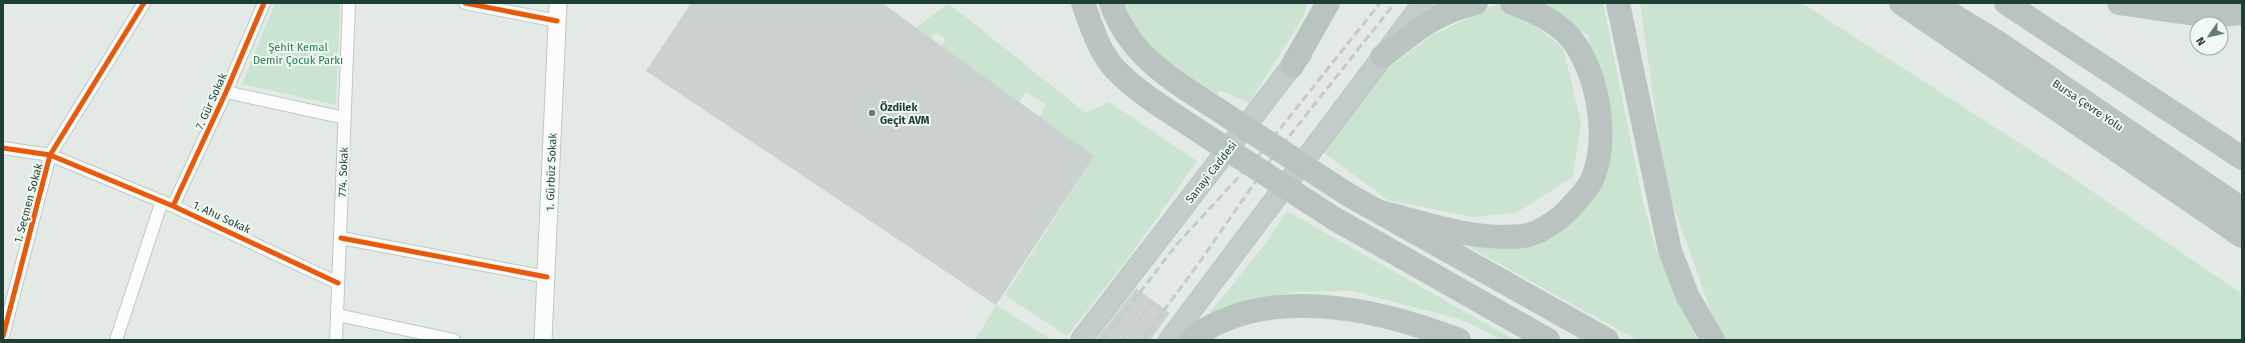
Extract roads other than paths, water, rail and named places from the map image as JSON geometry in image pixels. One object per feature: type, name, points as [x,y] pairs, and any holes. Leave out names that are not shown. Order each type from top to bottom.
[{"type":"highway","points":[[1083,3],[1096,38],[1114,69],[1145,95],[1335,219],[1548,340]]},
{"type":"highway","points":[[1111,3],[1118,22],[1136,48],[1171,78],[1347,194],[1607,340]]},
{"type":"highway","points":[[1292,66],[1328,3]]},
{"type":"highway","name":"Sanayi Caddesi","points":[[1081,340],[1340,3]]},
{"type":"highway","points":[[1169,340],[1423,3]]},
{"type":"highway","points":[[1382,57],[1428,20],[1458,7],[1476,3]]},
{"type":"highway","points":[[1381,212],[1476,236],[1525,236],[1546,227],[1564,214],[1592,180],[1599,151],[1601,120],[1592,81],[1576,45],[1557,26],[1535,11],[1512,3]]},
{"type":"highway","points":[[1618,3],[1670,251],[1688,297],[1712,340]]},
{"type":"highway","points":[[1901,3],[2242,236]]},
{"type":"highway","name":"Bursa Çevre Yolu","points":[[1933,3],[2003,47],[2242,209]]},
{"type":"highway","points":[[2006,3],[2242,158]]},
{"type":"highway","points":[[2119,3],[2210,16],[2242,13]]},
{"type":"highway","points":[[1190,340],[1203,329],[1246,313],[1284,307],[1328,305],[1419,324],[1459,340]]},
{"type":"main road","name":"1. Gürbüz Sokak","points":[[543,340],[558,3]]},
{"type":"street","name":"1. Seçmen Sokak","points":[[3,336],[50,155],[144,3]]},
{"type":"street","name":"7. Gür Sokak","points":[[173,206],[226,92],[264,3]]},
{"type":"street","name":"774. Sokak","points":[[336,340],[349,3]]},
{"type":"street","points":[[465,3],[556,21]]},
{"type":"street","points":[[226,92],[345,118]]},
{"type":"street","name":"1. Ahu Sokak","points":[[3,148],[50,155],[162,201],[338,283]]},
{"type":"street","points":[[116,340],[162,201]]},
{"type":"street","points":[[341,238],[547,277]]},
{"type":"street","points":[[338,315],[454,340]]},
{"type":"railway","points":[[1103,340],[1177,244],[1260,154],[1380,3]]},
{"type":"railway","points":[[1142,340],[1199,263],[1271,159],[1395,3]]},
{"type":"place","name":"Özdilek Geçit AVM","points":[[872,113]]},
{"type":"park label","name":"Şehit Kemal Demir Çocuk Parkı","points":[[298,53]]}]
